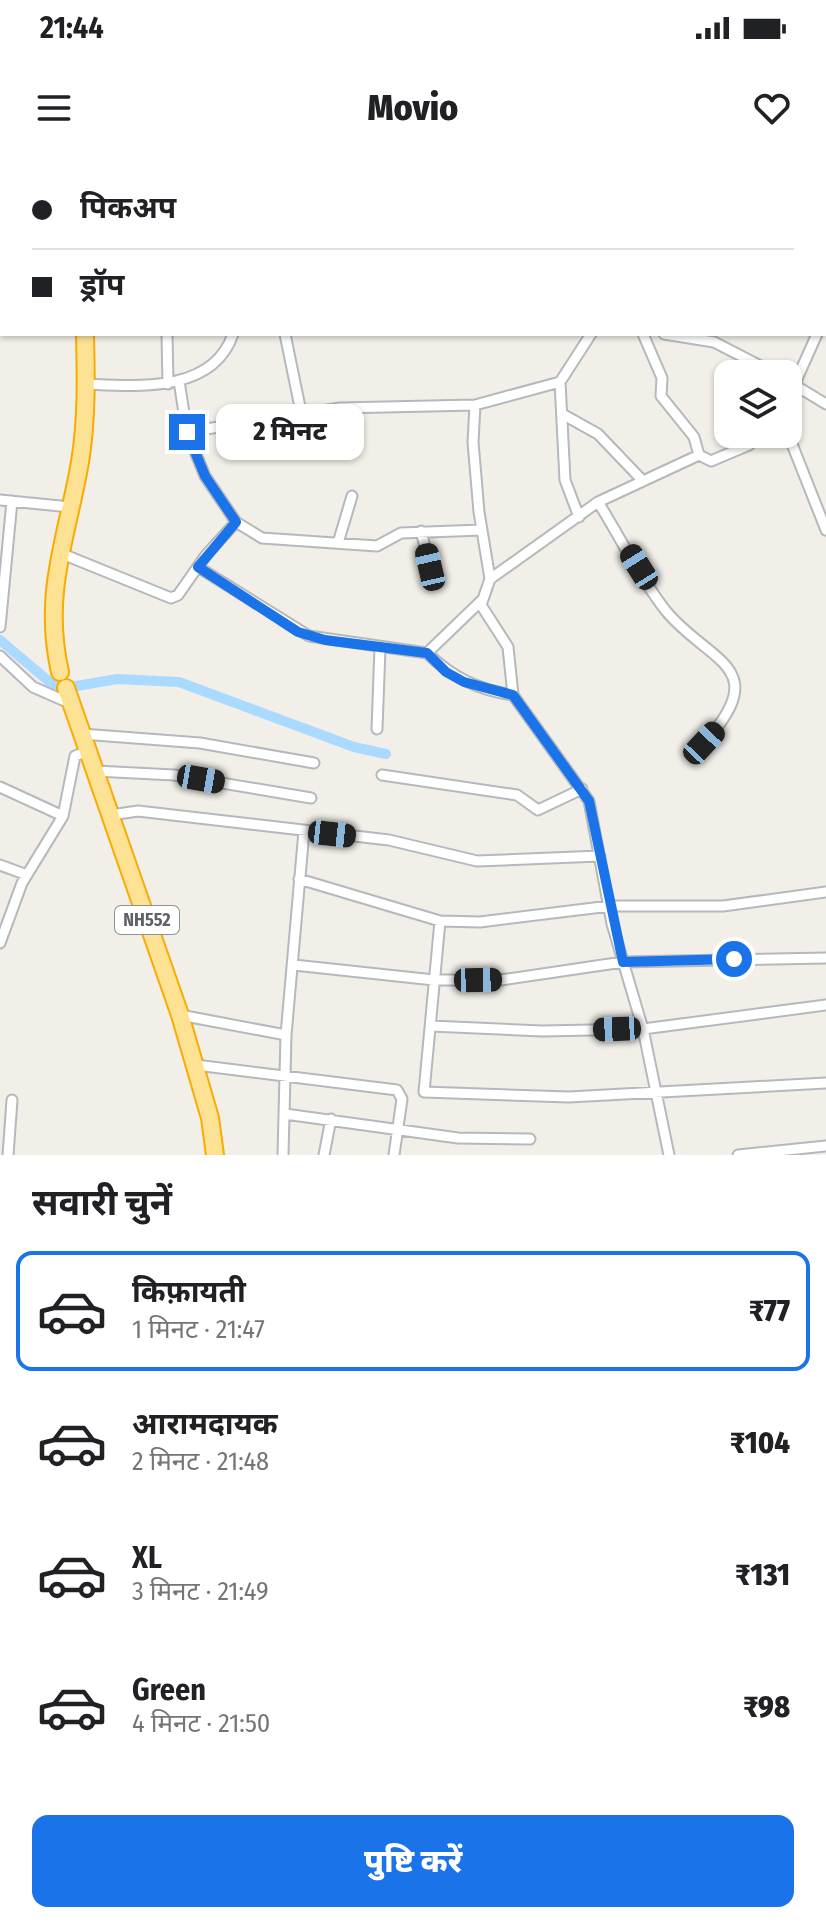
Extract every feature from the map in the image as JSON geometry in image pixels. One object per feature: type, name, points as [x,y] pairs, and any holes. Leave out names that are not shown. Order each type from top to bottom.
[{"type":"highway","name":"NH552","points":[[85,336],[81,460],[59,552],[52,613],[66,688],[196,1065],[210,1118],[215,1155]]},
{"type":"street","points":[[167,336],[168,384]]},
{"type":"street","points":[[85,384],[168,384],[179,381],[219,359],[232,336]]},
{"type":"street","points":[[285,336],[301,412]]},
{"type":"street","points":[[579,517],[565,480],[560,382],[590,336]]},
{"type":"street","points":[[644,336],[662,378],[661,396],[694,437],[699,455],[711,461],[736,448]]},
{"type":"street","points":[[676,336],[714,342],[749,360]]},
{"type":"street","points":[[802,362],[816,336]]},
{"type":"street","points":[[179,381],[187,432],[205,476],[236,522],[262,538],[377,546],[401,533],[482,530]]},
{"type":"street","points":[[187,432],[301,412],[475,405],[560,382]]},
{"type":"street","points":[[802,390],[826,404]]},
{"type":"street","points":[[427,653],[481,601],[490,579],[473,442],[475,405]]},
{"type":"street","points":[[564,415],[598,434],[642,480]]},
{"type":"street","points":[[795,448],[824,527]]},
{"type":"street","points":[[490,579],[598,502],[699,455]]},
{"type":"street","points":[[338,543],[352,496]]},
{"type":"street","points":[[0,500],[70,507]]},
{"type":"street","points":[[0,627],[12,501]]},
{"type":"street","points":[[598,502],[667,611],[729,667],[734,692],[728,717],[704,743]]},
{"type":"street","points":[[59,552],[165,597],[178,595],[236,522]]},
{"type":"street","points":[[421,531],[430,567]]},
{"type":"street","points":[[198,567],[298,632],[380,648],[427,653],[446,672],[464,682],[513,695],[532,717],[589,801],[610,906],[643,1029],[669,1155]]},
{"type":"street","points":[[481,601],[483,610],[508,647],[513,695]]},
{"type":"street","points":[[377,729],[380,648]]},
{"type":"street","points":[[0,656],[33,687],[66,688]]},
{"type":"street","points":[[82,734],[200,743],[314,763]]},
{"type":"street","points":[[0,943],[27,875],[63,816],[75,756],[88,751]]},
{"type":"street","points":[[95,771],[174,775],[311,798]]},
{"type":"street","points":[[382,775],[517,795],[538,810],[582,789]]},
{"type":"street","points":[[0,787],[63,816]]},
{"type":"street","points":[[111,815],[138,811],[389,840],[477,861],[600,856]]},
{"type":"street","points":[[283,1155],[286,1035],[304,831]]},
{"type":"street","points":[[0,865],[27,875]]},
{"type":"street","points":[[299,879],[440,921],[480,922],[610,906],[723,906],[826,892]]},
{"type":"street","points":[[440,921],[424,1092],[430,1095],[654,1094],[826,1083]]},
{"type":"street","points":[[294,965],[434,980],[501,980],[623,962],[826,958]]},
{"type":"street","points":[[431,1026],[542,1031],[643,1029],[826,1005]]},
{"type":"street","points":[[180,1015],[286,1035]]},
{"type":"street","points":[[196,1065],[397,1090],[402,1099],[394,1155]]},
{"type":"street","points":[[8,1155],[12,1100]]},
{"type":"street","points":[[285,1114],[398,1127],[458,1138],[530,1139]]},
{"type":"street","points":[[324,1155],[331,1119]]},
{"type":"street","points":[[738,1155],[826,1146]]},
{"type":"waterway","points":[[0,640],[52,684],[77,686],[117,679],[179,682],[354,747],[386,754]]},
{"type":"route","points":[[187,432],[205,476],[224,509],[236,522],[198,567],[298,632],[325,640],[427,653],[446,672],[464,682],[513,695],[532,717],[589,801],[612,924],[623,962],[734,959]]}]
